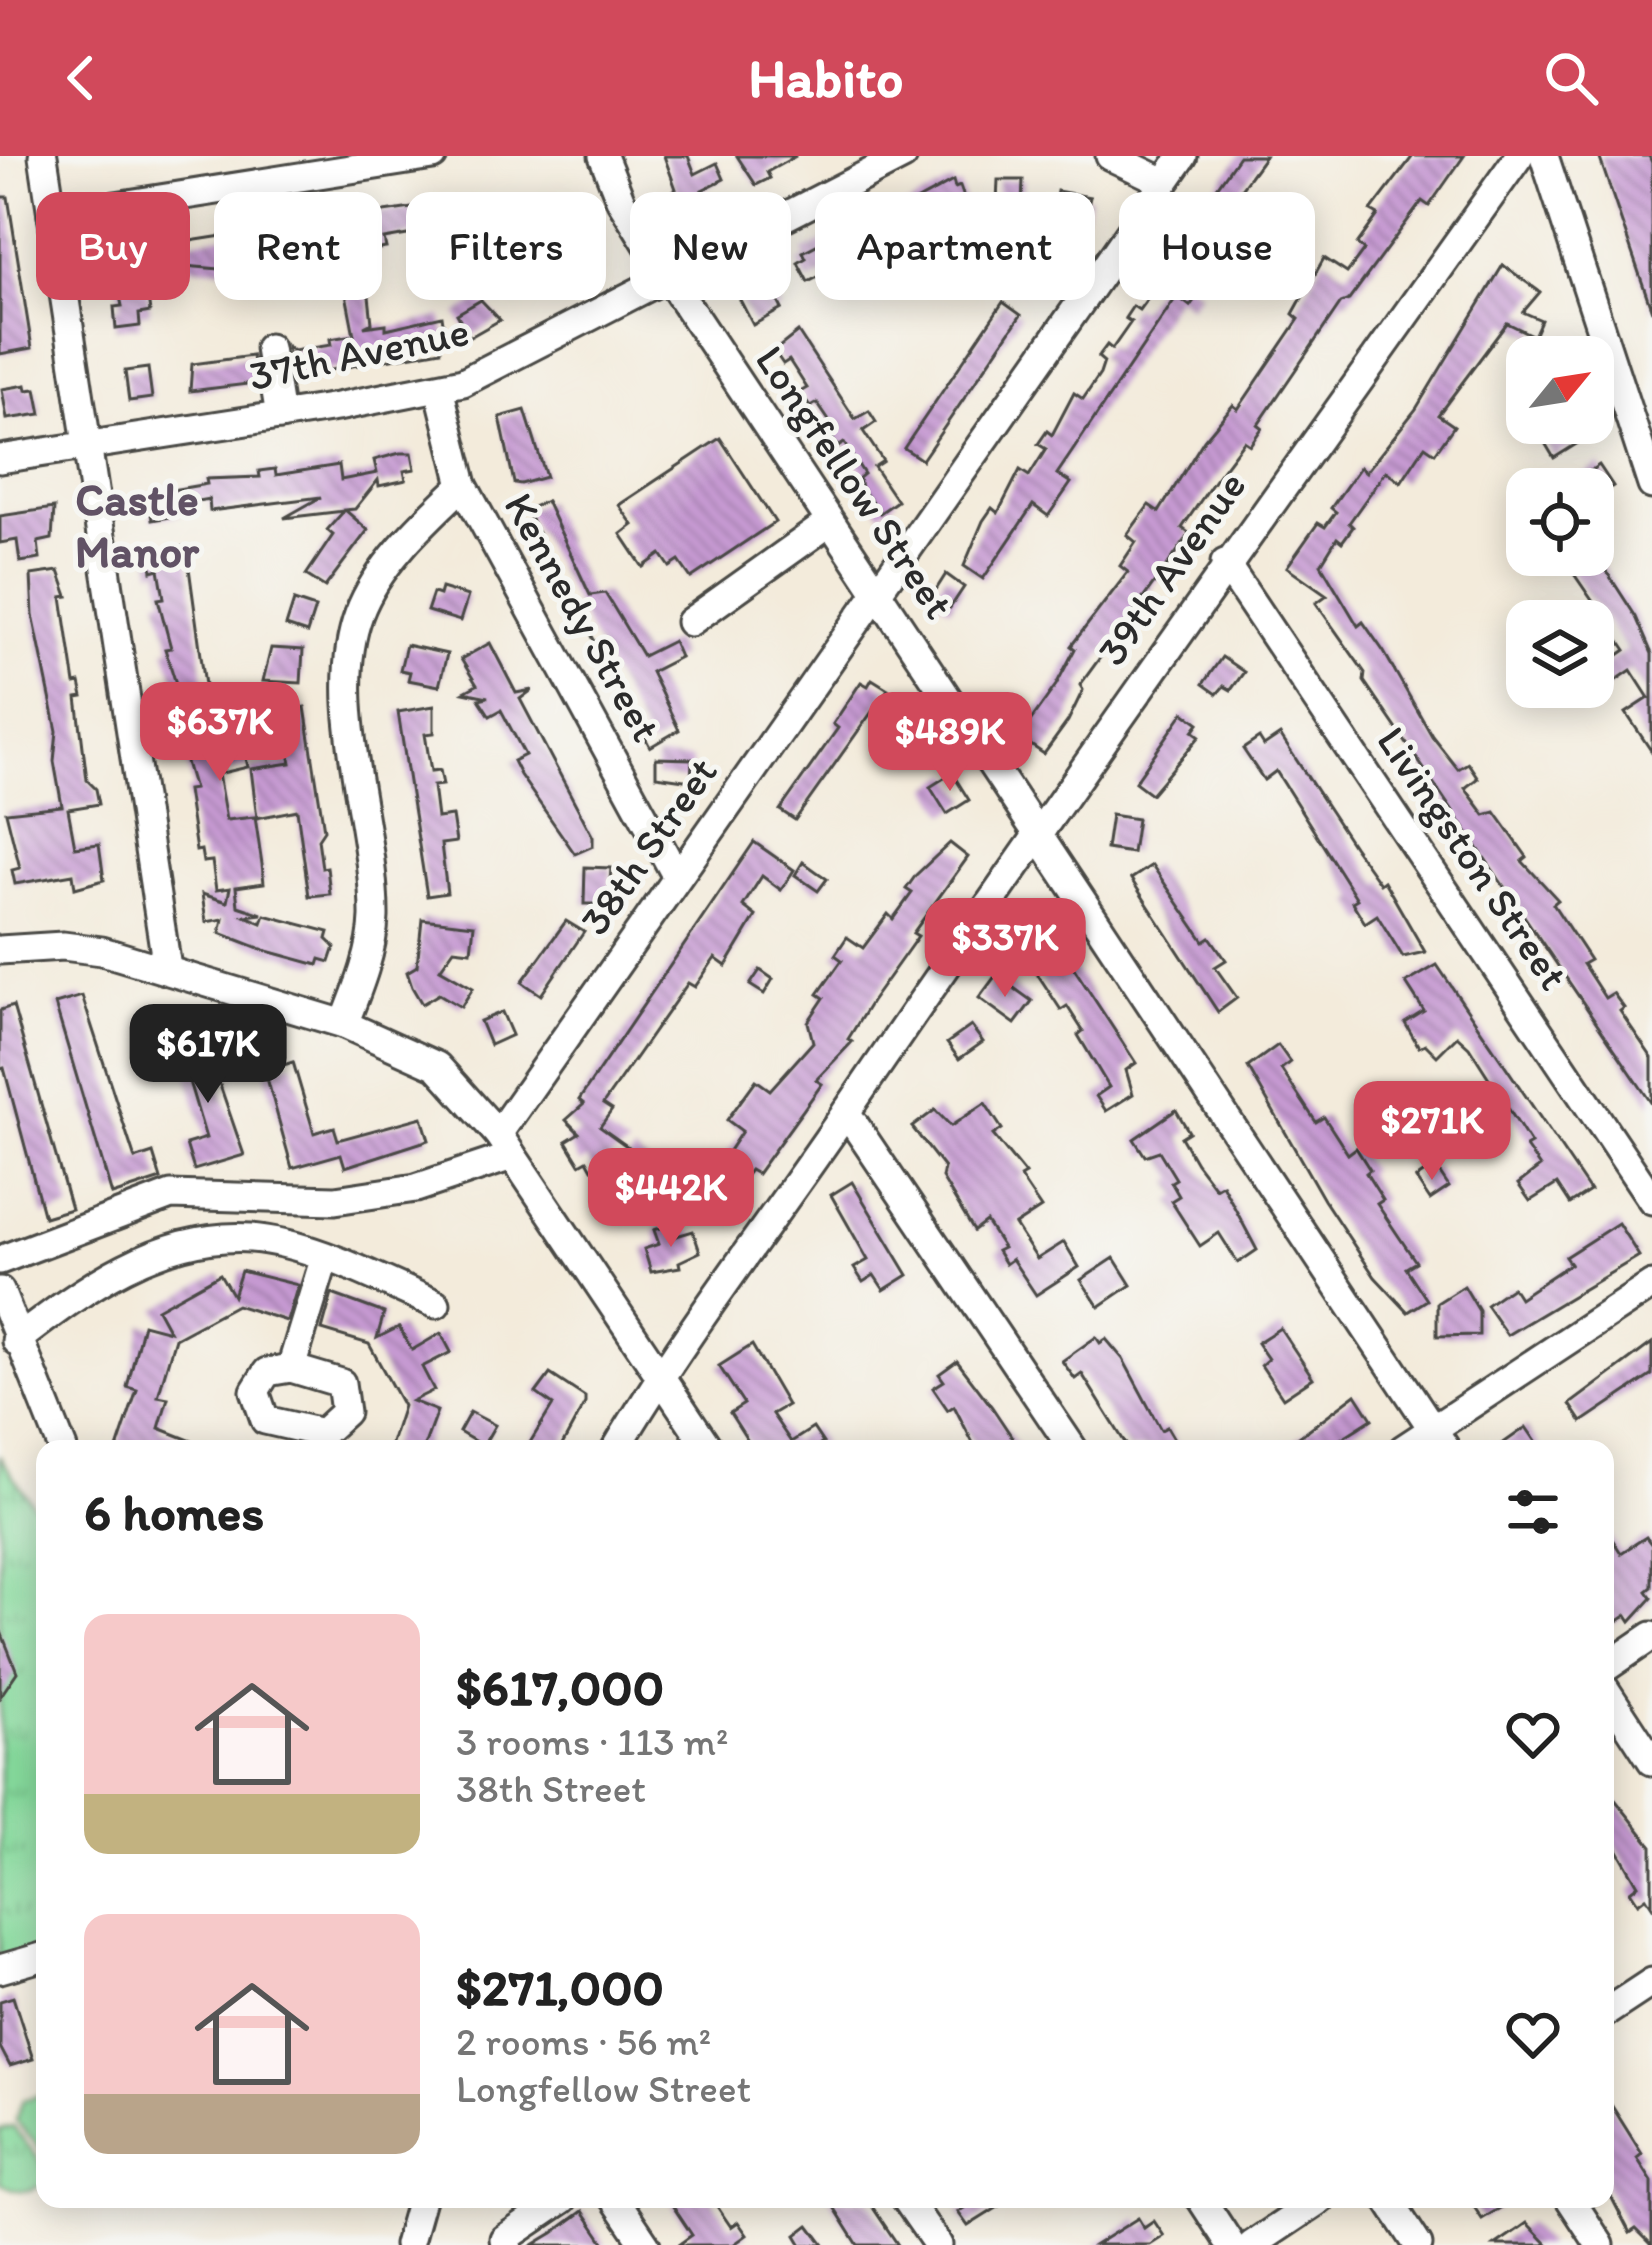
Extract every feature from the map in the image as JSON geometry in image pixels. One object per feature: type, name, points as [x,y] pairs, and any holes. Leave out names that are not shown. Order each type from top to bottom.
[{"type":"street","points":[[43,156],[48,192]]},
{"type":"street","points":[[190,194],[433,156]]},
{"type":"street","name":"Longfellow Street","points":[[603,156],[630,216]]},
{"type":"street","name":"37th Avenue","points":[[791,214],[903,156]]},
{"type":"street","points":[[1110,156],[1164,182]]},
{"type":"street","name":"38th Street","points":[[505,1145],[677,877],[1183,156]]},
{"type":"street","name":"39th Avenue","points":[[621,1440],[660,1373],[846,1112],[1037,831],[1519,156]]},
{"type":"street","points":[[1544,156],[1652,485]]},
{"type":"street","name":"37th Avenue","points":[[0,459],[439,388],[480,375],[630,298]]},
{"type":"street","points":[[65,300],[166,968]]},
{"type":"street","name":"Longfellow Street","points":[[683,300],[1439,1439]]},
{"type":"street","points":[[269,348],[280,416]]},
{"type":"street","name":"Kennedy Street","points":[[439,388],[463,485],[677,877]]},
{"type":"street","points":[[344,1024],[374,920],[349,696],[350,645],[360,611],[390,564],[463,485]]},
{"type":"street","points":[[690,622],[830,522]]},
{"type":"street","name":"Livingston Street","points":[[1225,563],[1652,1199]]},
{"type":"street","points":[[0,950],[64,946],[166,968],[344,1024],[437,1066],[505,1145],[703,1440]]},
{"type":"street","points":[[846,1112],[1067,1440]]},
{"type":"street","points":[[0,1260],[171,1196],[335,1200],[416,1187],[505,1145]]},
{"type":"street","points":[[16,1341],[102,1278],[158,1255],[250,1238],[324,1260],[436,1304]]},
{"type":"street","points":[[291,1367],[324,1260]]},
{"type":"street","points":[[1439,1439],[1652,1285]]},
{"type":"street","points":[[0,1291],[59,1440]]},
{"type":"street","points":[[1614,1662],[1652,1636]]},
{"type":"street","points":[[1614,1703],[1652,1761]]},
{"type":"street","points":[[0,1969],[36,1959]]},
{"type":"street","points":[[1614,2007],[1652,1982]]},
{"type":"street","points":[[408,2245],[418,2208]]},
{"type":"street","points":[[508,2245],[504,2239],[550,2208]]},
{"type":"street","points":[[621,2208],[646,2245]]},
{"type":"street","points":[[912,2208],[938,2245]]},
{"type":"street","points":[[1207,2208],[1231,2245]]},
{"type":"street","points":[[1252,2245],[1308,2208]]},
{"type":"street","points":[[1394,2208],[1418,2245]]},
{"type":"street","points":[[1576,2208],[1600,2245]]},
{"type":"green space","points":[[0,1457],[36,1509],[36,1951],[0,1962]]},
{"type":"green space","points":[[36,2096],[36,2144],[16,2121],[23,2100]]},
{"type":"green space","points":[[13,2127],[36,2156],[34,2189],[17,2190],[0,2183],[0,2130]]},
{"type":"building","points":[[664,156],[688,156],[695,174],[717,163],[724,179],[703,192],[671,192],[676,189]]},
{"type":"building","points":[[737,156],[796,156],[767,172],[770,178],[756,185]]},
{"type":"building","points":[[1239,156],[1265,156],[1239,192],[1214,192]]},
{"type":"building","points":[[1413,156],[1464,156],[1429,206],[1422,201],[1349,300],[1341,303],[1258,425],[1262,428],[1250,445],[1244,441],[1214,481],[1182,528],[1190,534],[1080,685],[1083,690],[1068,721],[1044,754],[1019,737],[1056,685],[1075,649],[1071,646],[1128,572],[1120,566],[1136,542],[1127,535],[1149,505],[1159,512],[1204,440],[1233,405],[1238,409],[1299,319],[1293,314],[1301,300],[1315,300],[1315,274],[1324,258],[1347,273],[1364,250],[1357,244],[1378,215],[1371,211]]},
{"type":"building","points":[[1599,156],[1649,156],[1652,163],[1652,311]]},
{"type":"building","points":[[998,180],[1023,180],[1022,192],[997,192]]},
{"type":"building","points":[[953,181],[962,192],[933,192]]},
{"type":"building","points":[[0,197],[8,197],[32,348],[0,354]]},
{"type":"building","points":[[406,209],[406,235],[384,239],[386,248],[382,249],[382,212]]},
{"type":"building","points":[[214,237],[214,268],[190,266],[190,241]]},
{"type":"building","points":[[815,246],[815,278],[808,282],[798,263],[806,258],[803,252]]},
{"type":"building","points":[[1503,265],[1540,292],[1523,312],[1541,320],[1534,336],[1507,323],[1438,415],[1454,426],[1435,453],[1425,446],[1401,482],[1386,471],[1349,523],[1353,527],[1342,542],[1337,538],[1321,564],[1358,626],[1363,622],[1384,652],[1432,736],[1458,769],[1468,763],[1478,778],[1465,788],[1485,815],[1495,812],[1527,857],[1522,861],[1558,900],[1553,904],[1590,960],[1583,964],[1605,998],[1613,993],[1652,1058],[1652,1104],[1364,681],[1365,673],[1316,603],[1327,595],[1287,567],[1318,523],[1325,527],[1336,512],[1331,508],[1360,467],[1366,472],[1416,409]]},
{"type":"building","points":[[121,300],[148,300],[150,312],[139,314],[140,326],[116,329],[114,307],[122,306]]},
{"type":"building","points":[[347,300],[369,300],[372,323],[364,327],[386,324],[386,329],[442,316],[446,342],[440,343],[441,350],[292,377],[287,346],[293,351],[331,345],[330,339],[354,335]]},
{"type":"building","points":[[481,300],[500,320],[470,337],[457,314]]},
{"type":"building","points":[[740,300],[777,300],[782,309],[753,325]]},
{"type":"building","points":[[1146,300],[1174,300],[1057,474],[1071,483],[1048,516],[1033,505],[983,579],[964,566],[983,521],[992,508],[998,513],[1020,470],[1029,476],[1046,449],[1038,444],[1047,431],[1052,435],[1074,393],[1083,399],[1100,374],[1104,362],[1098,357],[1107,345],[1112,349],[1131,322],[1125,318],[1133,306],[1139,310]]},
{"type":"building","points":[[1003,302],[1021,315],[922,460],[904,448]]},
{"type":"building","points":[[798,332],[855,419],[869,411],[876,422],[863,431],[883,461],[874,467],[897,501],[880,513],[861,488],[859,478],[864,474],[844,443],[838,447],[830,435],[836,431],[817,403],[810,407],[800,392],[807,388],[789,360],[783,364],[774,351]]},
{"type":"building","points":[[252,356],[256,383],[190,391],[192,364]]},
{"type":"building","points":[[148,368],[152,398],[129,401],[125,371]]},
{"type":"building","points":[[26,385],[27,390],[36,389],[41,414],[7,419],[2,389]]},
{"type":"building","points":[[525,410],[546,477],[521,484],[514,483],[500,417]]},
{"type":"building","points":[[720,438],[775,522],[691,578],[679,561],[670,567],[661,554],[643,567],[621,534],[633,525],[619,505]]},
{"type":"building","points":[[1546,444],[1576,444],[1554,458]]},
{"type":"building","points":[[412,453],[415,469],[404,471],[406,480],[379,486],[378,480],[355,509],[345,510],[368,530],[325,587],[306,575],[333,535],[327,530],[344,511],[284,518],[321,497],[210,511],[209,499],[180,504],[181,515],[152,520],[148,494],[207,484],[206,479],[260,477],[259,471],[275,469],[276,475],[339,465],[341,480],[377,473],[374,460]]},
{"type":"building","points":[[546,501],[590,595],[605,593],[643,656],[673,641],[680,657],[651,672],[679,730],[650,747],[526,510]]},
{"type":"building","points":[[54,508],[52,539],[38,542],[40,559],[20,562],[17,540],[0,543],[0,516]]},
{"type":"building","points":[[186,546],[214,751],[243,745],[248,767],[218,774],[226,820],[255,817],[264,883],[236,887],[238,906],[262,914],[245,916],[262,923],[265,915],[329,932],[327,939],[335,947],[330,962],[320,959],[318,965],[264,950],[220,933],[223,919],[206,922],[202,894],[227,902],[230,888],[216,890],[212,861],[203,862],[201,850],[196,851],[187,790],[194,789],[180,742],[186,741],[181,710],[176,711],[173,694],[179,693],[165,649],[171,648],[158,599],[164,598],[159,569],[152,571],[149,552]]},
{"type":"building","points":[[59,571],[68,596],[62,597],[75,684],[80,683],[83,697],[77,698],[87,780],[96,789],[99,804],[68,809],[75,847],[99,844],[104,880],[75,888],[73,874],[15,884],[12,870],[20,868],[6,812],[62,806],[54,761],[57,731],[33,615],[31,575]]},
{"type":"building","points":[[946,574],[964,587],[950,608],[932,596]]},
{"type":"building","points":[[1575,576],[1610,576],[1636,617],[1652,654],[1652,752],[1626,713],[1649,698],[1631,670],[1614,682],[1614,658],[1626,650],[1614,632],[1614,600],[1592,600]]},
{"type":"building","points":[[441,588],[468,596],[460,621],[427,611],[433,593],[439,595]]},
{"type":"building","points":[[294,601],[315,608],[307,633],[286,626]]},
{"type":"building","points":[[490,643],[516,693],[532,690],[520,699],[593,837],[593,846],[575,854],[520,775],[513,761],[525,755],[501,710],[490,716],[479,699],[488,697],[464,692],[477,685],[461,659]]},
{"type":"building","points":[[406,645],[447,654],[439,686],[408,680],[410,672],[400,670]]},
{"type":"building","points":[[271,648],[303,650],[301,683],[263,681]]},
{"type":"building","points":[[1222,657],[1244,672],[1231,690],[1224,686],[1217,694],[1203,684]]},
{"type":"building","points":[[872,679],[888,689],[795,820],[780,810],[838,728],[833,724],[861,682],[868,686]]},
{"type":"building","points":[[434,706],[434,733],[425,734],[431,771],[440,770],[443,785],[433,786],[437,818],[452,816],[456,842],[441,844],[447,893],[427,896],[398,712]]},
{"type":"building","points":[[305,707],[324,830],[318,839],[330,894],[309,896],[297,810],[257,818],[251,769],[291,763],[281,712]]},
{"type":"building","points":[[1184,712],[1199,723],[1193,731],[1200,736],[1151,794],[1135,782]]},
{"type":"building","points":[[1280,735],[1380,884],[1384,881],[1425,952],[1403,957],[1377,915],[1365,923],[1352,902],[1357,899],[1276,771],[1264,780],[1243,749],[1259,738],[1264,746]]},
{"type":"building","points":[[656,758],[692,759],[691,781],[656,776]]},
{"type":"building","points":[[952,773],[969,800],[947,814],[930,787]]},
{"type":"building","points":[[1111,815],[1137,819],[1132,853],[1106,849]]},
{"type":"building","points":[[754,842],[794,870],[781,890],[762,876],[743,906],[756,916],[726,966],[715,958],[695,987],[688,983],[603,1104],[612,1110],[600,1127],[628,1147],[592,1169],[587,1160],[580,1164],[566,1141],[579,1133],[566,1120],[584,1104],[579,1100]]},
{"type":"building","points":[[950,843],[968,857],[913,933],[918,936],[871,1002],[848,1039],[852,1042],[816,1080],[822,1084],[757,1174],[750,1170],[712,1218],[683,1198],[704,1169],[709,1172],[718,1167],[742,1131],[727,1120],[756,1080],[770,1090],[813,1042],[808,1022],[824,998],[818,994],[842,960],[835,955],[847,937],[863,948],[888,914],[893,919],[912,893],[906,889],[916,875]]},
{"type":"building","points":[[803,862],[827,879],[818,891],[795,875]]},
{"type":"building","points":[[1152,865],[1204,941],[1210,937],[1226,960],[1215,967],[1237,998],[1218,1012],[1131,879]]},
{"type":"building","points":[[585,867],[611,868],[609,894],[602,893],[601,904],[584,904]]},
{"type":"building","points":[[422,919],[474,925],[471,951],[454,949],[440,969],[473,988],[461,1007],[439,994],[422,1004],[412,987],[407,972],[417,966]]},
{"type":"building","points":[[566,921],[584,932],[541,995],[522,982]]},
{"type":"building","points":[[1049,930],[1136,1063],[1126,1070],[1133,1094],[1106,1111],[1096,1096],[1109,1087],[1078,1035],[1083,1031],[1067,1006],[1061,1010],[1021,949]]},
{"type":"building","points":[[1437,965],[1590,1191],[1570,1204],[1557,1184],[1530,1201],[1518,1184],[1540,1167],[1526,1147],[1531,1144],[1469,1047],[1457,1036],[1437,1056],[1425,1044],[1419,1047],[1405,1023],[1424,1011],[1406,983]]},
{"type":"building","points":[[760,970],[773,979],[764,994],[750,985]]},
{"type":"building","points":[[996,975],[1032,1001],[1015,1024],[979,998]]},
{"type":"building","points":[[82,996],[135,1159],[153,1153],[161,1179],[112,1195],[55,1004]]},
{"type":"building","points":[[13,1006],[71,1209],[44,1217],[4,1068],[0,1069],[0,1010]]},
{"type":"building","points":[[502,1012],[512,1035],[490,1045],[480,1021]]},
{"type":"building","points":[[971,1026],[983,1042],[959,1059],[947,1043]]},
{"type":"building","points":[[201,1030],[244,1155],[194,1170],[186,1144],[206,1138],[176,1038]]},
{"type":"building","points":[[1278,1045],[1290,1062],[1281,1069],[1316,1122],[1324,1117],[1348,1154],[1356,1148],[1370,1170],[1366,1173],[1383,1200],[1377,1204],[1416,1262],[1406,1268],[1427,1300],[1408,1312],[1375,1277],[1324,1200],[1248,1067]]},
{"type":"building","points":[[293,1062],[314,1133],[334,1127],[338,1140],[422,1117],[429,1140],[345,1167],[341,1154],[292,1168],[265,1071]]},
{"type":"building","points":[[985,1103],[1002,1129],[993,1135],[1025,1174],[1020,1177],[1041,1208],[1015,1225],[1037,1259],[1064,1242],[1079,1267],[1036,1295],[1012,1259],[1005,1264],[997,1251],[1003,1248],[986,1222],[974,1231],[942,1178],[944,1168],[912,1127],[935,1110],[951,1126]]},
{"type":"building","points":[[1176,1110],[1189,1132],[1181,1137],[1196,1163],[1215,1188],[1222,1184],[1257,1250],[1238,1263],[1219,1233],[1200,1246],[1171,1201],[1179,1196],[1171,1182],[1176,1179],[1159,1151],[1145,1156],[1134,1139]]},
{"type":"building","points":[[634,1152],[659,1170],[631,1174],[624,1166]]},
{"type":"building","points":[[1435,1166],[1449,1187],[1430,1200],[1416,1179]]},
{"type":"building","points":[[852,1182],[908,1275],[884,1290],[874,1275],[863,1282],[854,1268],[868,1260],[831,1195]]},
{"type":"building","points":[[1618,1223],[1639,1256],[1507,1335],[1486,1305],[1512,1287],[1519,1298],[1570,1264],[1565,1257]]},
{"type":"building","points":[[670,1225],[673,1237],[693,1231],[700,1252],[679,1262],[680,1267],[651,1272],[644,1249],[659,1244],[654,1230]]},
{"type":"building","points":[[1114,1258],[1131,1285],[1099,1307],[1081,1280]]},
{"type":"building","points":[[241,1271],[298,1285],[287,1321],[236,1305],[175,1338],[158,1396],[168,1398],[159,1428],[189,1440],[120,1440],[137,1390],[127,1387],[143,1324],[169,1331],[157,1309],[220,1274],[233,1296]]},
{"type":"building","points":[[1464,1286],[1479,1311],[1479,1335],[1437,1336],[1437,1303]]},
{"type":"building","points":[[332,1294],[384,1313],[377,1338],[399,1327],[412,1350],[441,1333],[451,1352],[422,1367],[434,1390],[412,1401],[437,1411],[426,1440],[392,1440],[403,1406],[369,1344],[322,1330]]},
{"type":"building","points":[[1280,1328],[1313,1378],[1283,1398],[1261,1365],[1268,1359],[1257,1343]]},
{"type":"building","points":[[1096,1337],[1100,1343],[1106,1339],[1123,1359],[1161,1430],[1167,1427],[1175,1440],[1123,1440],[1082,1374],[1075,1379],[1062,1361]]},
{"type":"building","points":[[1652,1343],[1652,1375],[1582,1422],[1570,1404]]},
{"type":"building","points":[[752,1345],[787,1405],[772,1414],[790,1440],[747,1440],[730,1413],[744,1404],[719,1366]]},
{"type":"building","points":[[957,1361],[1014,1440],[971,1440],[954,1406],[948,1410],[933,1388],[944,1381],[939,1374]]},
{"type":"building","points":[[550,1374],[585,1397],[565,1440],[532,1440],[553,1405],[536,1393]]},
{"type":"building","points":[[1356,1394],[1372,1419],[1339,1440],[1295,1440]]},
{"type":"building","points":[[470,1412],[495,1425],[486,1440],[473,1440],[459,1432]]},
{"type":"building","points":[[1526,1427],[1535,1440],[1508,1440]]},
{"type":"building","points":[[813,1428],[821,1440],[794,1440]]},
{"type":"building","points":[[1646,1537],[1652,1545],[1652,1587],[1647,1591],[1652,1598],[1631,1621],[1627,1615],[1614,1624],[1614,1542],[1621,1553]]},
{"type":"building","points":[[0,1629],[17,1672],[0,1697]]},
{"type":"building","points":[[1614,1798],[1652,1846],[1652,1906],[1646,1897],[1638,1903],[1630,1891],[1638,1885],[1614,1844]]},
{"type":"building","points":[[13,1997],[33,2059],[10,2066],[0,2047],[0,2001]]},
{"type":"building","points":[[1614,2109],[1642,2154],[1637,2158],[1652,2182],[1652,2245],[1636,2229],[1630,2233],[1614,2202]]},
{"type":"building","points":[[674,2208],[718,2208],[731,2227],[738,2222],[747,2235],[733,2245],[678,2245],[692,2235]]},
{"type":"building","points":[[835,2208],[873,2208],[898,2245],[858,2245]]},
{"type":"building","points":[[964,2208],[997,2208],[968,2226],[958,2212]]},
{"type":"building","points":[[1475,2208],[1500,2208],[1482,2219]]},
{"type":"building","points":[[583,2211],[606,2245],[533,2245],[553,2233]]},
{"type":"building","points":[[1138,2218],[1144,2228],[1154,2221],[1164,2236],[1150,2245],[1095,2245]]},
{"type":"building","points":[[1527,2223],[1548,2245],[1495,2245],[1520,2228]]},
{"type":"building","points":[[809,2225],[824,2245],[802,2245],[796,2235]]},
{"type":"district","name":"Castle Manor","points":[[137,525]]}]
